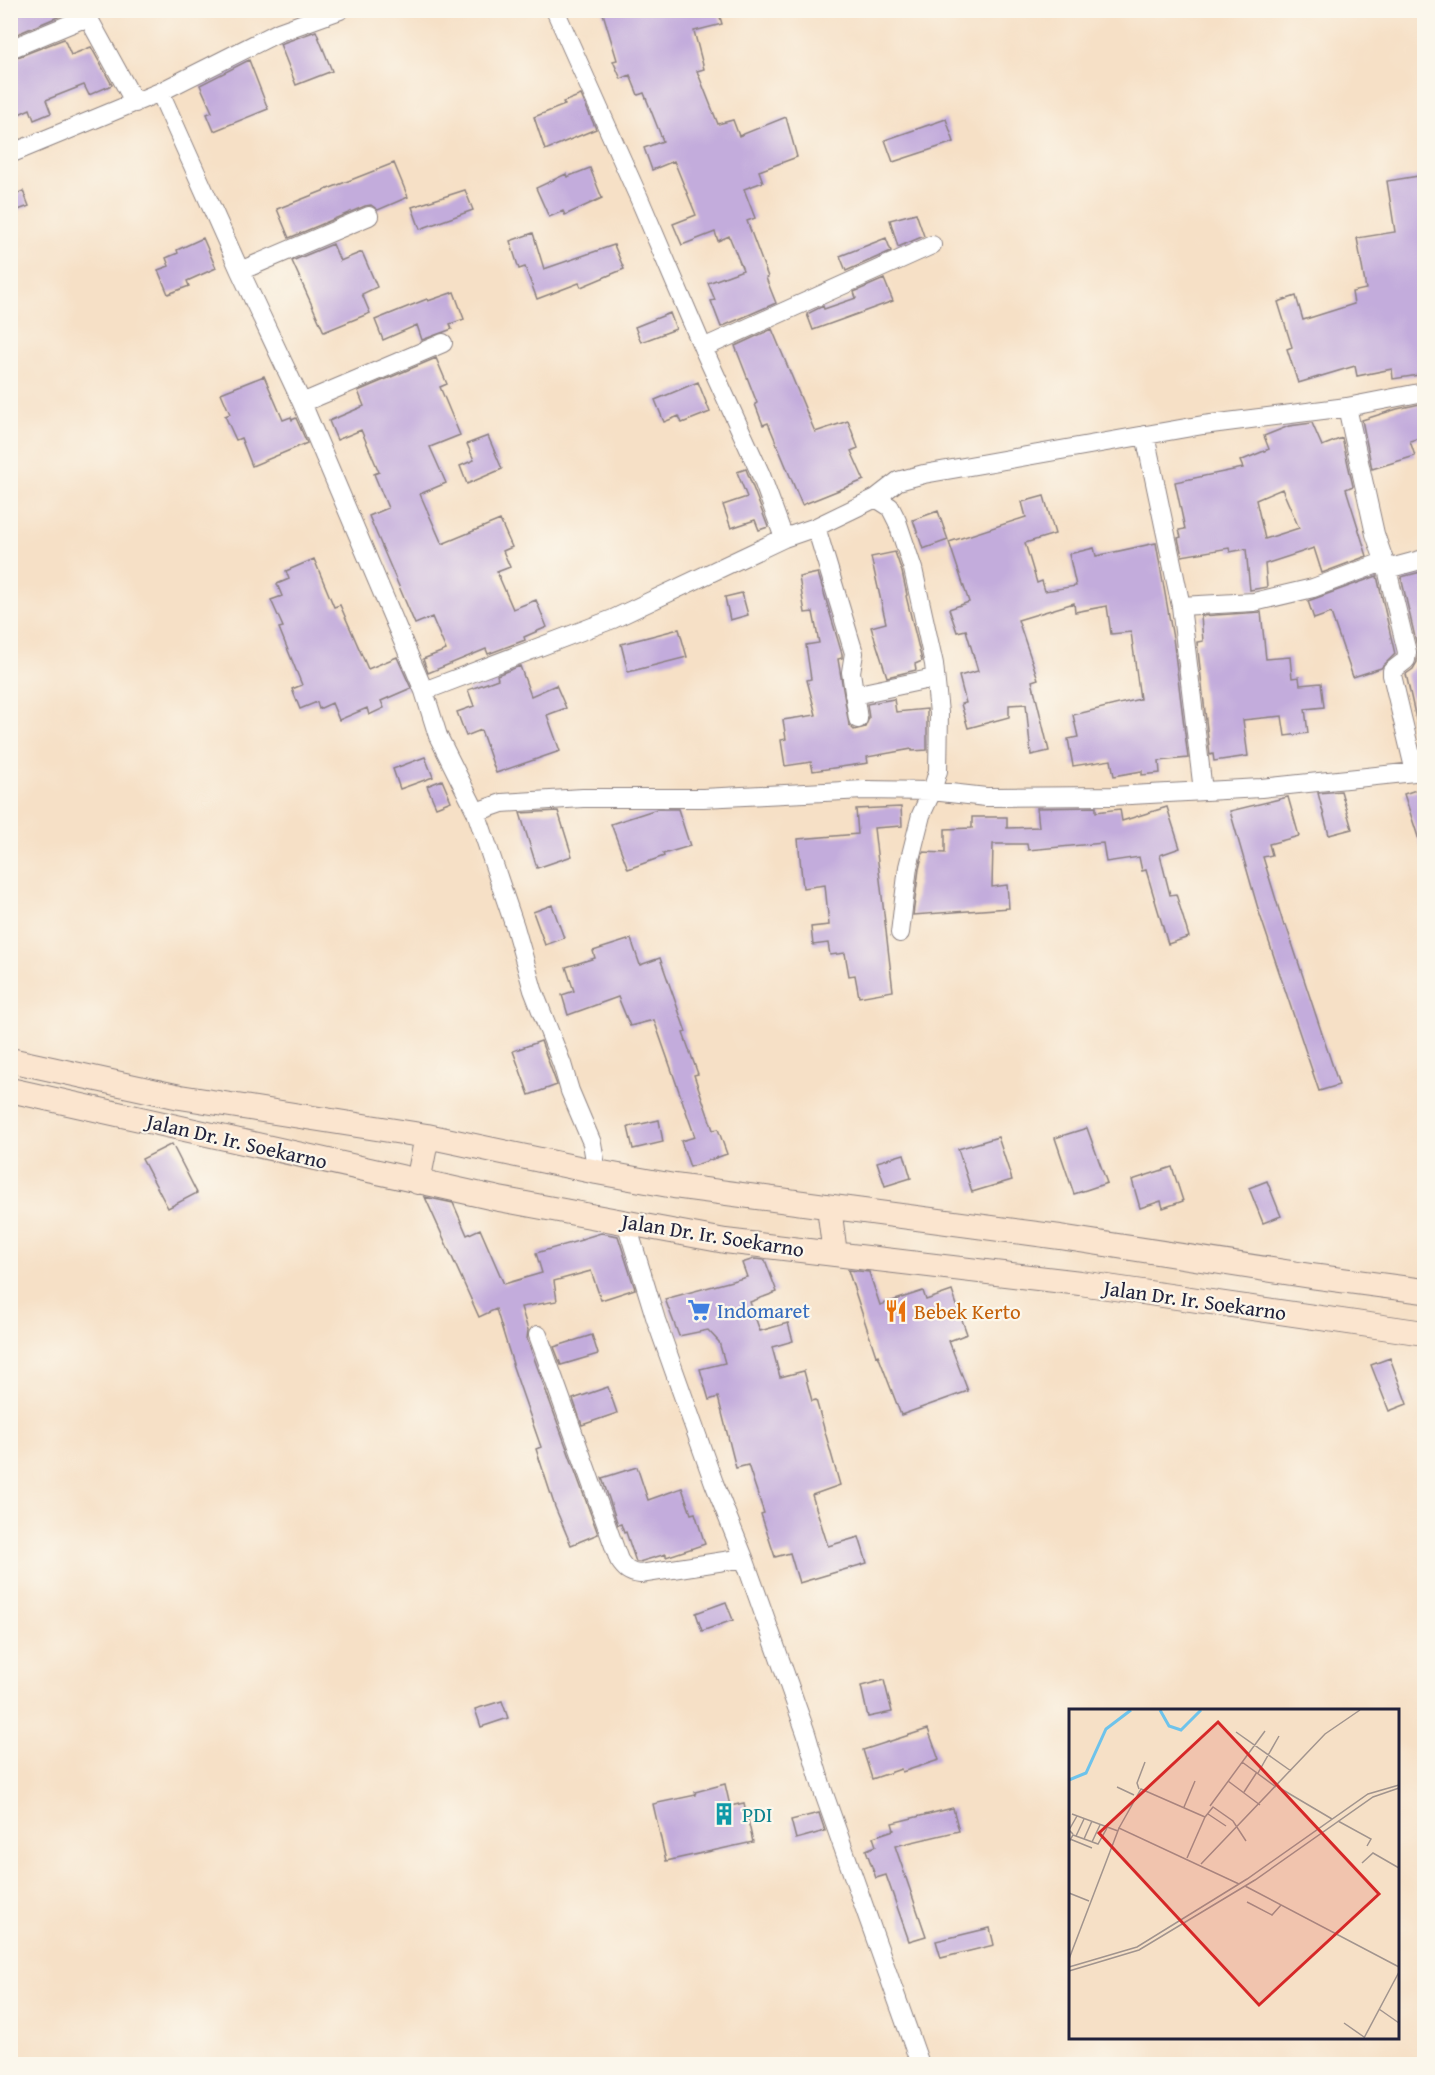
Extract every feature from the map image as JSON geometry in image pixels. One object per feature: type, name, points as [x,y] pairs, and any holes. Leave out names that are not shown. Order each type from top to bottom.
[{"type":"main road","name":"Jalan Dr. Ir. Soekarno","points":[[10,1060],[180,1097],[427,1136],[597,1173],[674,1186],[1060,1237],[1425,1291]]},
{"type":"main road","name":"Jalan Dr. Ir. Soekarno","points":[[10,1090],[418,1182],[725,1241],[1080,1283],[1425,1333]]},
{"type":"main road","points":[[418,1182],[427,1136]]},
{"type":"main road","points":[[829,1207],[835,1254]]},
{"type":"street","points":[[10,154],[160,92],[279,32],[340,10]]},
{"type":"street","points":[[555,10],[761,475],[784,538]]},
{"type":"street","points":[[10,49],[86,14],[135,103]]},
{"type":"street","points":[[160,92],[302,403],[424,691],[438,736],[476,812],[515,927],[533,990],[570,1091],[592,1143],[597,1173]]},
{"type":"street","points":[[240,271],[369,216]]},
{"type":"street","points":[[703,348],[932,245]]},
{"type":"street","points":[[302,403],[443,343]]},
{"type":"street","points":[[424,691],[613,619],[784,538],[816,528],[876,498],[898,481],[924,474],[1203,425],[1347,407],[1425,392]]},
{"type":"street","points":[[476,812],[502,804],[583,798],[703,798],[864,790],[932,791],[986,797],[1112,796],[1261,788],[1420,772],[1392,675],[1392,671],[1407,657],[1385,565],[1375,534],[1347,407]]},
{"type":"street","points":[[1145,435],[1181,606],[1203,791]]},
{"type":"street","points":[[876,498],[890,507],[913,569],[934,664],[939,731],[938,771],[921,815],[908,867],[900,933]]},
{"type":"street","points":[[816,528],[853,647],[851,672],[858,719]]},
{"type":"street","points":[[1181,606],[1254,602],[1313,588],[1385,565],[1425,559]]},
{"type":"street","points":[[854,695],[934,678]]},
{"type":"street","points":[[626,1222],[656,1320],[714,1483],[744,1558],[806,1733],[823,1791],[920,2064]]},
{"type":"street","points":[[538,1335],[619,1560],[625,1569],[640,1575],[744,1558]]},
{"type":"building","points":[[10,10],[58,10],[60,16],[10,37]]},
{"type":"building","points":[[602,10],[718,10],[722,24],[694,31],[704,69],[697,71],[718,124],[733,120],[739,136],[786,117],[797,157],[759,171],[763,182],[744,189],[755,218],[747,221],[776,303],[721,327],[711,301],[715,300],[708,283],[743,270],[729,236],[718,241],[715,232],[682,245],[673,224],[696,215],[674,161],[652,170],[644,148],[663,141],[644,93],[638,95],[630,75],[621,79],[613,61],[617,60]]},
{"type":"building","points":[[316,31],[332,71],[296,85],[280,44]]},
{"type":"building","points":[[64,39],[71,55],[91,47],[112,85],[89,95],[84,85],[46,100],[51,113],[34,120],[30,109],[10,118],[10,60]]},
{"type":"building","points":[[249,60],[268,109],[214,131],[207,114],[212,112],[200,85]]},
{"type":"building","points":[[581,95],[596,129],[545,150],[534,117],[565,105],[563,102]]},
{"type":"building","points":[[946,119],[954,142],[893,162],[885,140]]},
{"type":"building","points":[[394,163],[408,197],[378,210],[371,205],[365,206],[289,238],[277,209]]},
{"type":"building","points":[[590,168],[602,198],[565,215],[563,211],[549,217],[536,188],[566,174],[567,177]]},
{"type":"building","points":[[1425,175],[1425,374],[1393,379],[1392,369],[1357,376],[1355,366],[1298,383],[1287,349],[1292,347],[1278,302],[1296,296],[1303,320],[1354,304],[1352,292],[1366,289],[1357,238],[1395,232],[1387,181]]},
{"type":"building","points":[[465,190],[473,210],[420,229],[412,207]]},
{"type":"building","points":[[23,191],[29,206],[10,213],[10,197]]},
{"type":"building","points":[[916,213],[924,236],[898,247],[890,220]]},
{"type":"building","points":[[533,233],[544,269],[614,245],[624,269],[581,287],[579,283],[537,299],[525,267],[519,269],[510,241]]},
{"type":"building","points":[[203,238],[216,268],[187,281],[189,286],[168,294],[158,270],[169,266],[166,258],[178,253],[177,250]]},
{"type":"building","points":[[886,238],[891,251],[846,271],[840,256]]},
{"type":"building","points":[[333,244],[340,261],[362,252],[377,287],[362,294],[370,313],[324,332],[292,261]]},
{"type":"building","points":[[884,279],[893,301],[813,330],[807,314],[823,306],[824,309],[856,298],[854,292]]},
{"type":"building","points":[[454,292],[464,319],[450,324],[452,329],[422,340],[417,325],[383,340],[375,320],[427,299],[428,301]]},
{"type":"building","points":[[670,313],[676,329],[641,342],[635,327]]},
{"type":"building","points":[[772,329],[815,432],[848,421],[858,448],[851,451],[864,480],[802,505],[768,423],[763,425],[735,346]]},
{"type":"building","points":[[436,358],[447,384],[440,387],[460,435],[430,447],[446,483],[420,494],[442,544],[500,520],[512,547],[503,551],[510,567],[497,572],[513,609],[536,600],[547,627],[524,637],[525,640],[488,654],[486,649],[428,673],[423,659],[446,650],[432,617],[415,624],[369,516],[388,508],[374,474],[379,472],[361,430],[337,440],[329,421],[364,406],[358,391]]},
{"type":"building","points":[[264,376],[283,420],[296,418],[307,443],[252,466],[241,438],[236,440],[225,416],[230,414],[221,393]]},
{"type":"building","points":[[698,382],[710,412],[682,423],[679,416],[664,422],[655,400]]},
{"type":"building","points":[[1420,404],[1425,416],[1425,436],[1410,441],[1415,456],[1372,469],[1362,420]]},
{"type":"building","points":[[1312,423],[1322,446],[1342,438],[1353,486],[1346,489],[1367,556],[1322,573],[1314,548],[1265,564],[1267,587],[1250,590],[1246,549],[1230,552],[1229,548],[1182,556],[1178,538],[1181,537],[1179,530],[1185,529],[1175,482],[1243,468],[1240,461],[1269,449],[1264,436],[1289,426]],"holes":[[[1282,489],[1299,528],[1265,539],[1256,500]]]},
{"type":"building","points":[[488,436],[502,469],[467,484],[460,466],[474,460],[467,444]]},
{"type":"building","points":[[746,469],[768,527],[759,530],[755,520],[731,528],[723,505],[747,497],[737,472]]},
{"type":"building","points":[[1044,496],[1055,534],[1025,543],[1037,583],[1042,581],[1045,591],[1076,586],[1069,554],[1094,548],[1096,556],[1156,543],[1173,638],[1188,758],[1159,761],[1160,773],[1142,775],[1142,771],[1114,776],[1111,760],[1073,766],[1068,739],[1078,737],[1073,715],[1140,699],[1131,632],[1111,634],[1107,606],[1075,612],[1074,603],[1018,620],[1038,679],[1032,681],[1049,751],[1031,755],[1026,704],[1009,705],[1009,717],[968,728],[961,704],[966,703],[959,676],[978,671],[966,630],[957,632],[949,609],[969,602],[949,542],[1026,517],[1022,502]]},
{"type":"building","points":[[938,511],[948,540],[923,549],[913,520]]},
{"type":"building","points":[[895,552],[902,572],[922,661],[915,664],[916,670],[887,677],[871,627],[886,623],[871,557]]},
{"type":"building","points":[[314,559],[334,607],[340,605],[368,669],[397,657],[411,688],[381,701],[384,708],[369,715],[367,708],[339,720],[332,703],[319,709],[317,702],[300,709],[292,689],[302,685],[279,628],[283,627],[271,600],[282,596],[277,584],[289,579],[286,571]]},
{"type":"building","points":[[1425,571],[1425,727],[1418,728],[1406,674],[1417,662],[1418,650],[1401,577]]},
{"type":"building","points":[[818,573],[842,654],[842,658],[838,659],[849,725],[854,730],[865,727],[869,718],[867,704],[894,699],[896,712],[927,709],[927,750],[912,751],[912,749],[867,757],[868,763],[813,771],[811,762],[785,766],[781,740],[786,739],[783,720],[816,715],[807,680],[811,679],[806,645],[819,643],[813,612],[805,613],[799,577]]},
{"type":"building","points":[[1377,576],[1395,654],[1381,668],[1353,677],[1331,613],[1314,619],[1308,601]]},
{"type":"building","points":[[742,593],[748,615],[730,620],[725,597]]},
{"type":"building","points":[[1261,612],[1266,659],[1290,657],[1292,678],[1299,677],[1300,685],[1321,683],[1324,707],[1305,709],[1308,733],[1285,736],[1282,716],[1243,720],[1248,756],[1214,761],[1213,754],[1210,755],[1197,642],[1203,641],[1201,616]]},
{"type":"building","points":[[679,629],[687,657],[628,672],[621,644]]},
{"type":"building","points":[[520,666],[531,696],[556,685],[566,708],[547,715],[560,751],[496,773],[481,730],[466,736],[457,712],[474,706],[468,690],[498,679],[497,675]]},
{"type":"building","points":[[425,757],[433,777],[400,789],[393,769]]},
{"type":"building","points":[[442,780],[451,801],[436,807],[427,786]]},
{"type":"building","points":[[1425,787],[1425,845],[1421,846],[1404,794]]},
{"type":"building","points":[[1341,791],[1352,829],[1329,835],[1318,793]]},
{"type":"building","points":[[1288,797],[1299,836],[1269,844],[1272,855],[1263,857],[1284,926],[1286,925],[1339,1085],[1319,1091],[1259,912],[1230,811]]},
{"type":"building","points":[[901,807],[902,826],[874,828],[893,991],[859,997],[855,975],[849,976],[845,953],[830,955],[828,943],[813,945],[811,927],[829,925],[825,885],[803,888],[798,839],[858,834],[856,809]]},
{"type":"building","points":[[1096,807],[1096,812],[1120,809],[1122,821],[1167,807],[1180,848],[1160,855],[1170,895],[1176,894],[1189,937],[1168,944],[1146,870],[1142,871],[1139,857],[1106,862],[1103,843],[1028,850],[1027,844],[993,844],[992,887],[1007,885],[1009,908],[913,915],[923,852],[945,853],[945,829],[972,828],[972,817],[1007,817],[1007,828],[1039,827],[1037,808]]},
{"type":"building","points":[[657,809],[678,809],[690,846],[663,854],[664,856],[628,869],[611,824]]},
{"type":"building","points":[[558,811],[572,856],[537,868],[520,813]]},
{"type":"building","points":[[552,905],[564,938],[545,945],[533,912]]},
{"type":"building","points":[[631,939],[640,965],[660,958],[686,1032],[683,1033],[698,1074],[694,1075],[713,1130],[718,1129],[727,1154],[690,1167],[681,1141],[695,1137],[654,1020],[630,1026],[618,997],[568,1015],[562,995],[574,991],[566,967],[595,958],[593,951]]},
{"type":"building","points":[[541,1041],[557,1085],[529,1095],[513,1051]]},
{"type":"building","points":[[659,1120],[663,1142],[633,1149],[628,1127]]},
{"type":"building","points":[[1087,1128],[1107,1183],[1074,1194],[1055,1138]]},
{"type":"building","points":[[998,1137],[1012,1180],[972,1192],[958,1149]]},
{"type":"building","points":[[172,1144],[197,1193],[168,1208],[142,1159]]},
{"type":"building","points":[[904,1154],[911,1178],[885,1186],[877,1162]]},
{"type":"building","points":[[1172,1167],[1183,1201],[1163,1208],[1161,1201],[1140,1208],[1132,1180]]},
{"type":"building","points":[[1267,1181],[1281,1216],[1263,1223],[1249,1188]]},
{"type":"building","points":[[425,1197],[453,1203],[467,1235],[480,1229],[504,1284],[542,1273],[536,1253],[601,1233],[618,1236],[635,1289],[601,1300],[591,1271],[554,1281],[557,1301],[521,1307],[528,1330],[527,1339],[598,1534],[571,1545],[555,1507],[536,1449],[541,1447],[512,1364],[496,1309],[479,1317]]},
{"type":"building","points":[[754,1259],[765,1260],[777,1292],[750,1302],[760,1331],[788,1323],[793,1341],[772,1347],[780,1377],[804,1371],[812,1401],[816,1400],[840,1485],[812,1495],[828,1546],[859,1537],[867,1563],[799,1583],[790,1553],[775,1557],[761,1514],[764,1513],[748,1465],[736,1468],[718,1397],[709,1400],[700,1369],[725,1363],[719,1342],[708,1330],[679,1336],[665,1299],[747,1277],[742,1263]]},
{"type":"building","points":[[848,1270],[869,1272],[880,1305],[923,1291],[926,1300],[952,1291],[967,1334],[949,1341],[968,1391],[901,1415],[878,1355],[876,1356]]},
{"type":"building","points":[[592,1335],[598,1354],[561,1365],[554,1347]]},
{"type":"building","points":[[1390,1358],[1407,1404],[1389,1411],[1371,1365]]},
{"type":"building","points":[[608,1387],[617,1413],[582,1425],[573,1399]]},
{"type":"building","points":[[637,1467],[648,1500],[682,1488],[691,1514],[695,1513],[705,1544],[666,1557],[666,1554],[636,1562],[626,1532],[624,1533],[621,1524],[618,1525],[602,1478]]},
{"type":"building","points":[[726,1602],[733,1620],[702,1631],[696,1613]]},
{"type":"building","points":[[884,1680],[892,1712],[868,1717],[861,1686]]},
{"type":"building","points":[[502,1701],[508,1718],[481,1727],[475,1709]]},
{"type":"building","points":[[928,1729],[939,1760],[872,1779],[863,1750]]},
{"type":"building","points":[[725,1784],[730,1806],[744,1803],[753,1842],[666,1861],[653,1804],[696,1795],[695,1792]]},
{"type":"building","points":[[953,1808],[959,1831],[895,1846],[926,1936],[909,1941],[886,1875],[876,1878],[866,1850],[876,1846],[873,1837],[894,1830],[892,1823]]},
{"type":"building","points":[[819,1813],[825,1831],[796,1839],[791,1820]]},
{"type":"building","points":[[990,1928],[994,1945],[941,1958],[936,1941]]},
{"type":"place","name":"Indomaret","points":[[699,1310]]},
{"type":"place","name":"Bebek Kerto","points":[[896,1311]]},
{"type":"place","name":"PDI","points":[[724,1814]]}]
